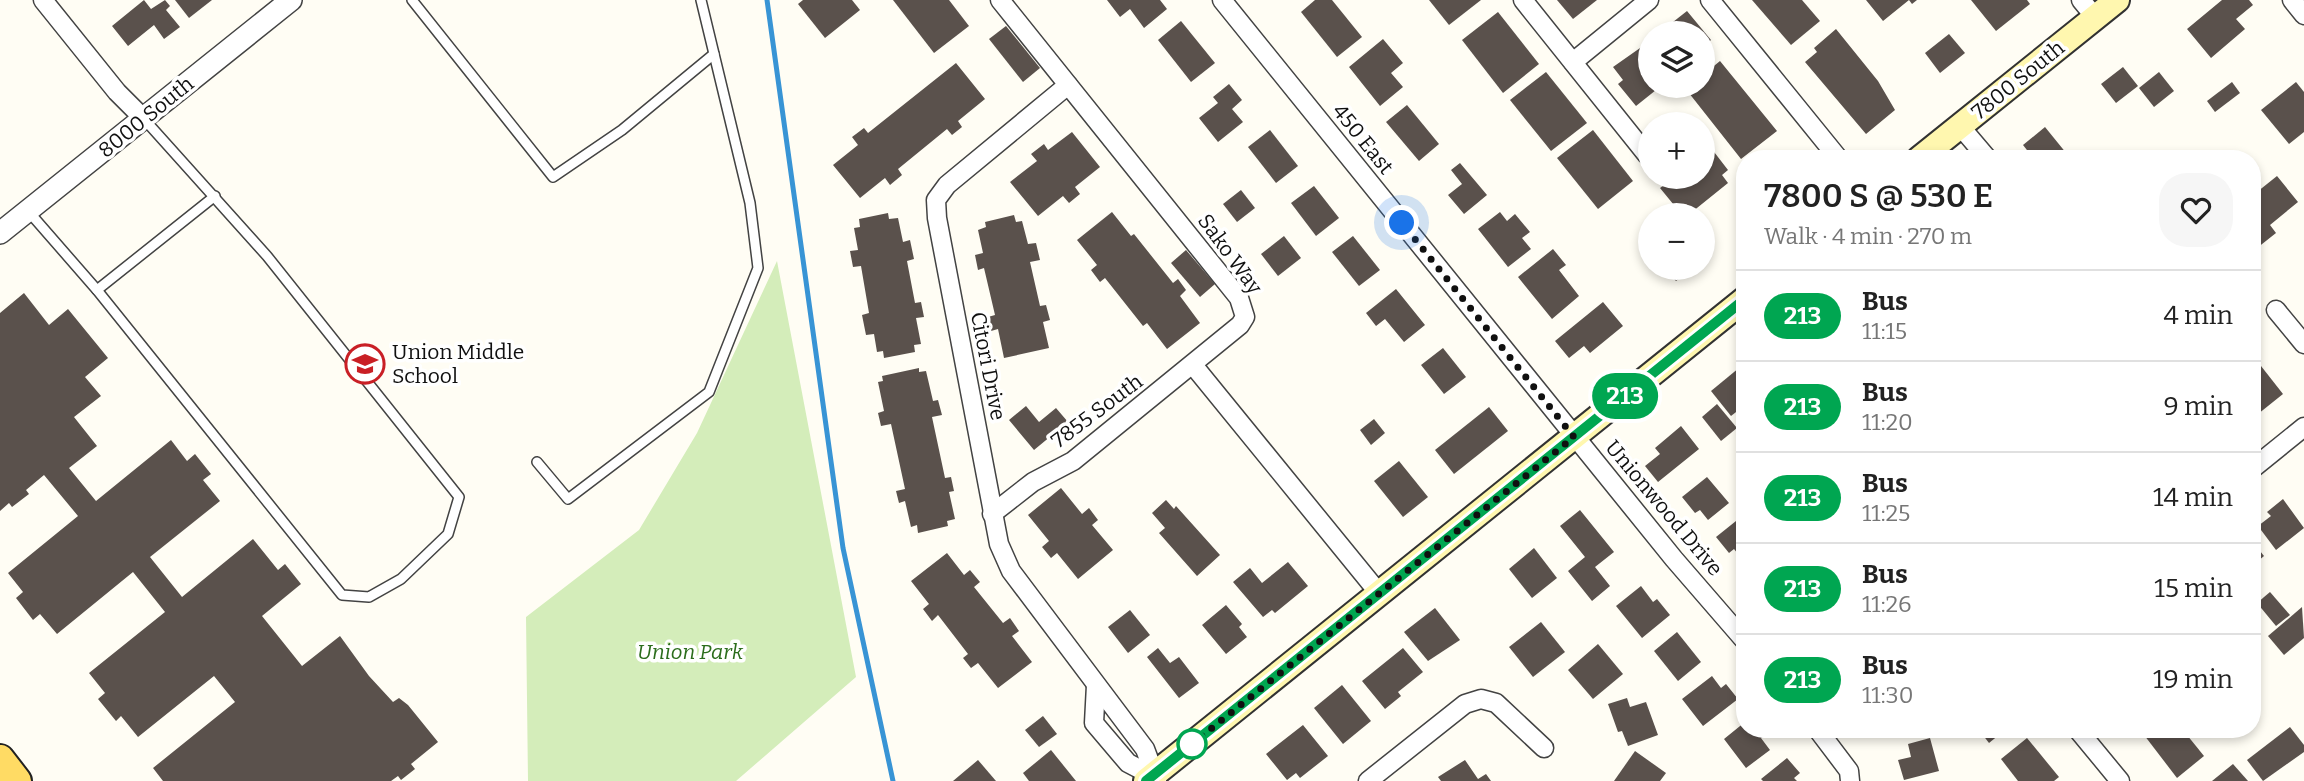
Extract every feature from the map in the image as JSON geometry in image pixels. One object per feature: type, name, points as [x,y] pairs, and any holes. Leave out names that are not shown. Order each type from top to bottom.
[{"type":"main road","name":"7800 South","points":[[1930,150],[2088,9],[2117,0]]},
{"type":"main road","points":[[1152,779],[1378,592],[1736,313]]},
{"type":"main road","points":[[0,760],[18,781]]},
{"type":"street","points":[[43,0],[117,92],[144,119]]},
{"type":"street","name":"8000 South","points":[[0,233],[291,0]]},
{"type":"street","name":"Sako Way","points":[[999,0],[1244,307],[1245,317],[1240,325],[1193,365]]},
{"type":"street","name":"450 East","points":[[1222,0],[1574,437]]},
{"type":"street","points":[[1523,0],[1638,144]]},
{"type":"street","points":[[1573,62],[1649,0]]},
{"type":"street","points":[[1710,0],[1832,150]]},
{"type":"street","points":[[2292,0],[2304,15]]},
{"type":"street","name":"Citori Drive","points":[[1068,85],[947,185],[936,200],[937,218],[999,544],[1011,571],[1145,749],[1152,779]]},
{"type":"street","points":[[1960,126],[1980,150]]},
{"type":"street","points":[[2276,310],[2304,344]]},
{"type":"street","points":[[1193,365],[1378,592]]},
{"type":"street","name":"7855 South","points":[[992,514],[1033,482],[1073,461],[1193,365]]},
{"type":"street","points":[[2261,462],[2304,427]]},
{"type":"street","name":"Unionwood Drive","points":[[1574,437],[1736,630]]},
{"type":"street","points":[[1368,781],[1465,704],[1481,699],[1496,703],[1544,748]]},
{"type":"street","points":[[1824,738],[1849,771],[1850,781]]},
{"type":"street","points":[[2085,738],[2120,781]]},
{"type":"lane","points":[[412,0],[553,177],[622,130],[714,54]]},
{"type":"lane","points":[[537,462],[568,499],[709,392],[758,268],[750,203],[701,0]]},
{"type":"lane","points":[[27,211],[97,290],[342,595],[369,597],[401,579],[448,534],[458,497],[267,256],[144,119]]},
{"type":"lane","points":[[97,290],[215,196]]},
{"type":"green space","name":"Union Park","points":[[777,261],[856,677],[736,781],[528,781],[526,617],[639,530],[697,433]]},
{"type":"building","points":[[144,0],[151,9],[165,0],[170,6],[166,10],[180,27],[164,39],[154,25],[128,46],[112,26]]},
{"type":"building","points":[[175,0],[212,0],[189,18]]},
{"type":"building","points":[[803,0],[852,0],[860,10],[825,38],[798,4]]},
{"type":"building","points":[[893,0],[949,0],[969,26],[934,53]]},
{"type":"building","points":[[1107,0],[1160,0],[1167,9],[1144,28],[1130,9],[1120,17]]},
{"type":"building","points":[[1315,0],[1332,0],[1362,37],[1337,57],[1301,12]]},
{"type":"building","points":[[1429,0],[1481,0],[1449,25]]},
{"type":"building","points":[[1557,0],[1597,0],[1573,19]]},
{"type":"building","points":[[1752,0],[1802,0],[1820,21],[1791,45]]},
{"type":"building","points":[[1866,0],[1909,0],[1883,21]]},
{"type":"building","points":[[1971,0],[2027,0],[2030,4],[1996,31]]},
{"type":"building","points":[[2222,0],[2249,0],[2253,5],[2236,19],[2245,29],[2211,58],[2187,29]]},
{"type":"building","points":[[1687,11],[1695,21],[1674,21]]},
{"type":"building","points":[[1498,12],[1539,64],[1503,93],[1462,40]]},
{"type":"building","points":[[1181,21],[1215,63],[1191,82],[1158,40]]},
{"type":"building","points":[[1006,26],[1040,68],[1023,82],[989,39]]},
{"type":"building","points":[[1836,29],[1878,81],[1895,110],[1866,134],[1805,62],[1817,52],[1814,48]]},
{"type":"building","points":[[1949,34],[1965,53],[1940,73],[1925,53]]},
{"type":"building","points":[[1383,39],[1403,63],[1391,73],[1403,87],[1380,106],[1349,67]]},
{"type":"building","points":[[1638,49],[1638,98],[1646,98],[1636,106],[1618,84],[1623,80],[1613,67]]},
{"type":"building","points":[[1720,61],[1777,131],[1753,150],[1736,150],[1736,153],[1715,126],[1715,112],[1704,112],[1693,98],[1715,98],[1715,65]]},
{"type":"building","points":[[956,63],[985,99],[958,121],[962,127],[952,135],[947,129],[898,169],[902,175],[890,185],[885,178],[860,198],[833,165],[858,145],[852,137],[864,128],[868,133]]},
{"type":"building","points":[[2123,67],[2138,86],[2116,103],[2101,84]]},
{"type":"building","points":[[1546,72],[1587,123],[1551,151],[1510,100]]},
{"type":"building","points":[[2159,72],[2174,91],[2154,107],[2139,88]]},
{"type":"building","points":[[2232,82],[2240,93],[2215,112],[2207,101]]},
{"type":"building","points":[[2296,82],[2304,92],[2304,132],[2289,144],[2261,110]]},
{"type":"building","points":[[1229,84],[1242,100],[1232,109],[1243,122],[1218,142],[1199,118],[1218,103],[1213,97]]},
{"type":"building","points":[[1407,105],[1439,144],[1419,161],[1386,122]]},
{"type":"building","points":[[2045,127],[2064,150],[2027,150],[2023,145]]},
{"type":"building","points":[[1270,130],[1298,166],[1276,183],[1248,147]]},
{"type":"building","points":[[1593,130],[1633,181],[1598,209],[1557,158]]},
{"type":"building","points":[[1072,132],[1100,167],[1075,187],[1080,194],[1069,203],[1063,196],[1038,216],[1010,182],[1037,161],[1031,154],[1044,144],[1048,150]]},
{"type":"building","points":[[1715,153],[1728,170],[1722,175],[1728,183],[1703,203],[1672,203],[1661,189],[1715,189]]},
{"type":"building","points":[[1460,163],[1487,195],[1464,214],[1448,195],[1462,184],[1451,170]]},
{"type":"building","points":[[2277,176],[2298,202],[2270,225],[2276,233],[2261,245],[2261,189]]},
{"type":"building","points":[[1314,186],[1339,218],[1316,236],[1291,203]]},
{"type":"building","points":[[1241,190],[1255,208],[1237,222],[1223,204]]},
{"type":"building","points":[[1112,212],[1131,236],[1134,234],[1173,283],[1178,279],[1186,290],[1180,296],[1200,323],[1167,349],[1147,323],[1143,326],[1105,278],[1100,282],[1091,270],[1097,265],[1077,240]]},
{"type":"building","points":[[1500,212],[1507,221],[1515,214],[1530,232],[1522,238],[1531,249],[1508,267],[1478,229]]},
{"type":"building","points":[[888,213],[889,219],[898,218],[903,242],[910,240],[914,259],[907,261],[915,303],[921,302],[924,317],[916,318],[921,344],[914,345],[915,352],[884,358],[883,351],[877,352],[874,334],[866,335],[862,315],[869,313],[861,266],[853,267],[850,251],[858,250],[854,228],[860,227],[859,219]]},
{"type":"building","points":[[1014,215],[1016,222],[1022,221],[1028,244],[1036,243],[1040,260],[1030,262],[1040,306],[1046,305],[1050,320],[1043,322],[1049,348],[1004,358],[998,329],[991,331],[988,317],[995,315],[984,268],[978,270],[975,255],[983,253],[978,230],[986,227],[985,222]]},
{"type":"building","points":[[1284,236],[1301,258],[1278,276],[1261,254]]},
{"type":"building","points":[[1353,236],[1380,270],[1359,286],[1332,252]]},
{"type":"building","points":[[1553,249],[1566,265],[1559,270],[1579,296],[1552,319],[1518,277]]},
{"type":"building","points":[[1186,250],[1215,284],[1200,297],[1171,263]]},
{"type":"building","points":[[1396,289],[1425,325],[1404,342],[1385,319],[1376,326],[1366,313]]},
{"type":"building","points":[[24,293],[49,325],[68,309],[108,358],[85,377],[101,396],[74,417],[97,446],[69,468],[96,501],[171,440],[187,461],[195,454],[211,474],[203,480],[220,501],[150,557],[182,597],[253,539],[278,570],[285,564],[301,584],[262,616],[302,666],[340,636],[369,676],[393,702],[399,698],[408,705],[438,742],[411,764],[415,769],[401,780],[398,776],[391,781],[163,781],[153,768],[235,702],[214,676],[138,737],[121,716],[116,721],[98,699],[105,693],[89,673],[165,612],[133,572],[57,634],[40,614],[33,620],[16,598],[23,592],[8,573],[78,516],[44,475],[26,490],[29,494],[12,507],[9,503],[0,511],[0,313]]},
{"type":"building","points":[[1603,302],[1623,326],[1590,353],[1584,346],[1569,358],[1555,341]]},
{"type":"building","points":[[1443,348],[1466,377],[1444,394],[1421,365]]},
{"type":"building","points":[[2261,366],[2283,394],[2261,412]]},
{"type":"building","points":[[919,368],[919,372],[926,371],[933,401],[938,400],[942,415],[932,417],[945,478],[951,477],[954,491],[949,492],[955,519],[947,521],[948,526],[918,533],[917,525],[911,527],[905,501],[899,503],[896,491],[905,489],[891,424],[881,426],[878,413],[884,411],[878,382],[883,381],[882,376]]},
{"type":"building","points":[[1736,370],[1736,412],[1731,416],[1711,391]]},
{"type":"building","points":[[1717,404],[1736,429],[1721,441],[1702,417]]},
{"type":"building","points":[[1026,406],[1039,422],[1056,408],[1068,422],[1034,450],[1009,420]]},
{"type":"building","points":[[1489,407],[1508,431],[1454,474],[1435,450]]},
{"type":"building","points":[[1374,419],[1385,433],[1371,445],[1360,430]]},
{"type":"building","points":[[1681,426],[1699,449],[1658,482],[1645,466],[1660,454],[1655,448]]},
{"type":"building","points":[[1399,461],[1428,497],[1403,517],[1374,481]]},
{"type":"building","points":[[1707,477],[1729,503],[1708,520],[1700,510],[1695,513],[1682,497]]},
{"type":"building","points":[[1061,488],[1082,514],[1089,508],[1098,520],[1092,525],[1113,550],[1078,579],[1057,553],[1051,558],[1042,547],[1049,541],[1028,515]]},
{"type":"building","points":[[2283,499],[2304,528],[2276,550],[2261,530],[2261,524],[2271,516],[2267,512]]},
{"type":"building","points":[[1166,500],[1174,509],[1176,506],[1220,555],[1197,576],[1159,533],[1165,528],[1152,513]]},
{"type":"building","points":[[1580,510],[1614,552],[1595,567],[1610,586],[1592,601],[1568,571],[1585,557],[1560,526]]},
{"type":"building","points":[[1736,521],[1736,552],[1734,549],[1729,553],[1716,537]]},
{"type":"building","points":[[1534,548],[1557,578],[1532,598],[1509,569]]},
{"type":"building","points":[[947,553],[964,575],[970,570],[980,582],[974,587],[1003,623],[1010,618],[1019,631],[1012,636],[1032,662],[998,688],[978,663],[971,668],[963,658],[968,654],[938,615],[932,621],[923,609],[929,604],[911,581]]},
{"type":"building","points":[[1288,562],[1308,586],[1275,613],[1272,610],[1263,617],[1233,582],[1250,568],[1262,583]]},
{"type":"building","points":[[1641,586],[1653,602],[1657,599],[1670,615],[1642,638],[1616,606]]},
{"type":"building","points":[[2270,592],[2290,615],[2276,626],[2261,608],[2261,600]]},
{"type":"building","points":[[1226,605],[1242,624],[1239,627],[1247,637],[1226,654],[1202,625]]},
{"type":"building","points":[[2302,607],[2304,638],[2284,655],[2268,636]]},
{"type":"building","points":[[1435,608],[1460,640],[1428,661],[1404,632]]},
{"type":"building","points":[[1130,610],[1150,635],[1128,653],[1108,627]]},
{"type":"building","points":[[1541,622],[1565,652],[1533,677],[1509,647]]},
{"type":"building","points":[[1677,632],[1701,662],[1678,681],[1654,651]]},
{"type":"building","points":[[1598,644],[1623,674],[1593,699],[1568,670]]},
{"type":"building","points":[[1158,648],[1170,663],[1179,657],[1199,683],[1179,698],[1147,657]]},
{"type":"building","points":[[1403,648],[1423,672],[1398,692],[1401,696],[1385,709],[1362,681]]},
{"type":"building","points":[[1712,676],[1721,688],[1726,684],[1736,696],[1736,701],[1703,726],[1682,699]]},
{"type":"building","points":[[1342,685],[1371,721],[1343,744],[1314,708]]},
{"type":"building","points":[[1627,698],[1630,707],[1646,702],[1658,735],[1628,746],[1622,731],[1618,732],[1608,704]]},
{"type":"building","points":[[1043,716],[1057,734],[1039,747],[1025,730]]},
{"type":"building","points":[[1303,725],[1328,756],[1300,778],[1296,773],[1287,780],[1266,754]]},
{"type":"building","points":[[2290,727],[2304,745],[2304,752],[2263,781],[2247,760]]},
{"type":"building","points":[[1736,729],[1736,738],[1761,738],[1770,750],[1746,768],[1724,739]]},
{"type":"building","points":[[1930,738],[1939,771],[1904,780],[1898,760],[1911,757],[1908,744]]},
{"type":"building","points":[[2027,738],[2059,777],[2054,781],[2018,781],[2001,759]]},
{"type":"building","points":[[2146,738],[2189,738],[2204,756],[2177,778]]},
{"type":"building","points":[[1051,750],[1076,781],[1029,781],[1023,773]]},
{"type":"building","points":[[1635,751],[1666,773],[1660,781],[1614,781]]},
{"type":"building","points":[[1787,758],[1800,773],[1794,778],[1797,781],[1761,779]]},
{"type":"building","points":[[978,760],[996,781],[953,781]]},
{"type":"building","points":[[1465,760],[1478,779],[1486,774],[1491,781],[1441,781],[1438,777]]},
{"type":"building","points":[[2233,764],[2248,781],[2212,781]]},
{"type":"waterway","points":[[767,0],[843,548],[893,781]]},
{"type":"bus line","name":"213","points":[[1146,781],[1736,306]]},
{"type":"place","name":"Union Middle School","points":[[365,364]]},
{"type":"route","points":[[1192,744],[1574,437],[1402,223]]}]
